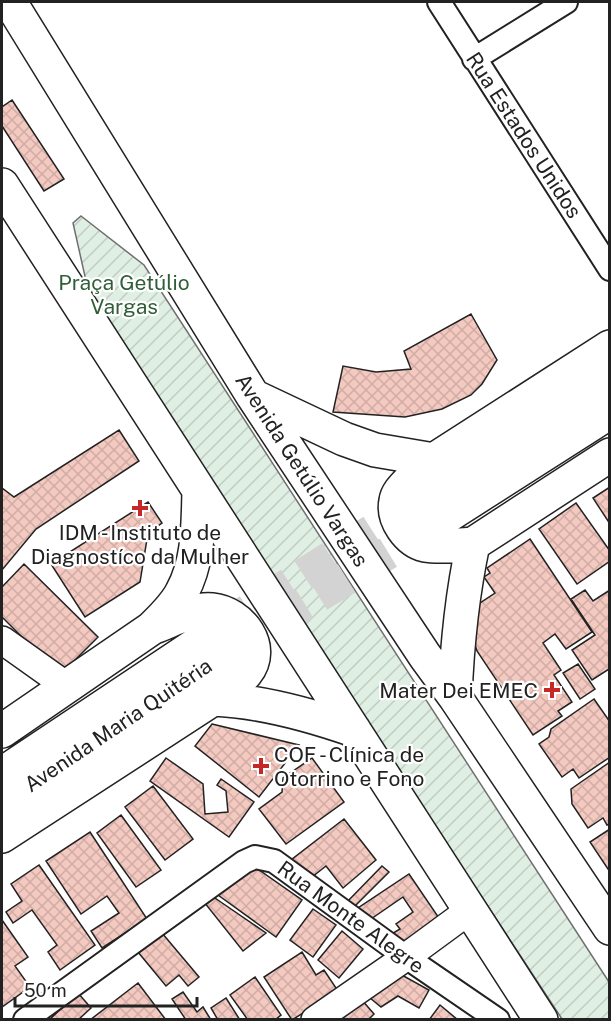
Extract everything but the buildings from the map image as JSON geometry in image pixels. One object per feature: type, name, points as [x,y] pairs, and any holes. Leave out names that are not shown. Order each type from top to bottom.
[{"type":"main road","name":"Avenida Getúlio Vargas","points":[[10,2],[253,396],[609,928]]},
{"type":"main road","points":[[2,185],[541,1020]]},
{"type":"main road","points":[[609,347],[435,460],[400,492],[395,502],[397,519],[411,537],[422,544],[437,547],[473,544],[609,455]]},
{"type":"main road","points":[[609,380],[422,515],[609,412]]},
{"type":"main road","points":[[253,396],[344,439],[375,450],[435,460]]},
{"type":"main road","points":[[2,731],[152,628],[171,608],[190,574],[197,541],[199,491]]},
{"type":"main road","points":[[455,697],[457,650],[473,544]]},
{"type":"main road","points":[[2,836],[213,699],[246,673],[253,659],[254,645],[246,628],[238,620],[224,613],[210,610],[187,615],[152,628]]},
{"type":"main road","name":"Avenida Maria Quitéria","points":[[2,774],[228,637],[2,802]]},
{"type":"main road","points":[[213,699],[242,701],[290,711],[354,730]]},
{"type":"street","name":"Rua Estados Unidos","points":[[439,2],[609,269]]},
{"type":"street","points":[[474,59],[566,2]]},
{"type":"street","points":[[2,640],[68,687]]},
{"type":"street","name":"Rua Monte Alegre","points":[[25,1020],[244,862],[255,857],[274,861],[406,957],[498,1020]]},
{"type":"street","points":[[315,1020],[470,910]]},
{"type":"green space","name":"Praça Getúlio Vargas","points":[[81,216],[144,265],[609,982],[609,1019],[562,1019],[91,303],[73,223]]},
{"type":"tunnel","points":[[221,628],[415,503]]},
{"type":"tunnel","points":[[235,647],[430,527]]},
{"type":"place","name":"IDM - Instituto de Diagnostíco da Mulher","points":[[140,508]]},
{"type":"place","name":"Mater Dei EMEC","points":[[552,690]]},
{"type":"place","name":"COF - Clínica de Otorrino e Fono","points":[[261,766]]}]
